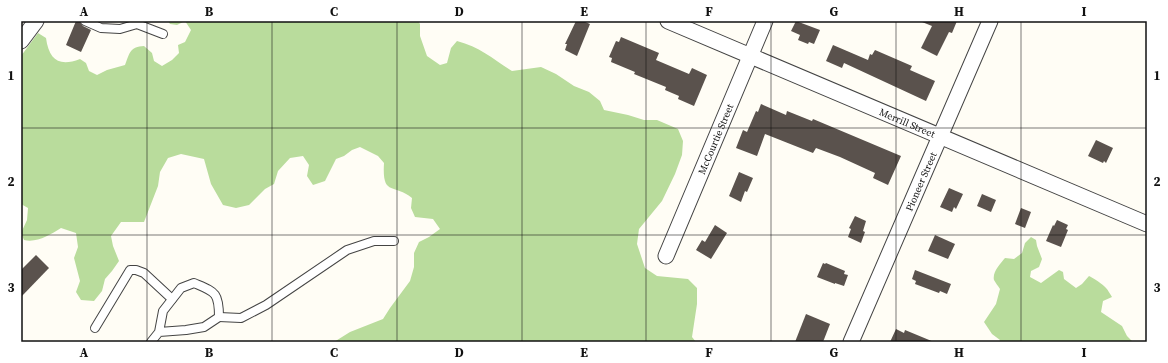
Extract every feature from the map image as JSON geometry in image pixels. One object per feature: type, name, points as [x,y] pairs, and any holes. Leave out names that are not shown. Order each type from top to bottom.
[{"type":"street","points":[[21,41],[36,21]]},
{"type":"street","name":"Merrill Street","points":[[668,21],[1147,224]]},
{"type":"street","name":"McCourtie Street","points":[[666,256],[765,21]]},
{"type":"street","name":"Pioneer Street","points":[[851,342],[990,21]]},
{"type":"lane","points":[[85,21],[101,28],[114,29],[120,29],[137,24],[164,34]]},
{"type":"lane","points":[[159,332],[204,327],[219,317],[241,318],[266,305],[347,250],[374,241],[394,241]]},
{"type":"lane","points":[[95,328],[130,270],[136,270],[144,273],[172,299]]},
{"type":"lane","points":[[151,342],[159,332],[163,311],[181,288],[194,283],[213,291],[219,302],[219,317]]},
{"type":"green space","points":[[168,21],[185,21],[177,25],[170,24]]},
{"type":"green space","points":[[185,21],[418,21],[420,24],[420,36],[427,56],[440,65],[447,63],[451,48],[457,41],[480,50],[512,71],[541,67],[556,74],[574,86],[589,92],[600,101],[604,110],[644,120],[657,120],[678,129],[683,141],[682,155],[662,201],[639,229],[637,244],[645,268],[657,276],[688,279],[697,288],[697,304],[692,337],[696,342],[334,342],[350,332],[383,319],[410,281],[414,267],[414,253],[419,242],[440,229],[433,219],[415,217],[411,208],[412,198],[390,188],[385,181],[384,163],[378,156],[360,147],[336,159],[325,181],[313,185],[307,176],[309,165],[303,156],[290,158],[278,171],[274,184],[265,189],[249,205],[236,208],[223,205],[211,184],[204,159],[181,154],[168,158],[160,172],[158,186],[144,222],[121,222],[111,236],[119,261],[105,279],[102,291],[94,301],[81,300],[76,292],[80,281],[74,258],[78,247],[76,233],[61,228],[43,238],[29,241],[24,240],[21,233],[27,220],[28,208],[21,204],[21,56],[38,33],[46,38],[47,46],[56,60],[66,62],[80,59],[86,63],[89,71],[97,75],[107,70],[125,65],[133,49],[144,46],[152,53],[154,61],[162,66],[172,60],[179,53],[178,45],[185,42],[191,30]]},
{"type":"green space","points":[[1031,237],[1036,240],[1042,259],[1039,267],[1031,271],[1030,277],[1041,283],[1059,270],[1063,272],[1064,279],[1076,288],[1089,276],[1095,279],[1108,290],[1112,297],[1103,301],[1101,312],[1122,326],[1127,336],[1133,342],[999,342],[1000,340],[992,334],[984,322],[996,304],[1000,289],[994,280],[994,274],[1005,258],[1014,259],[1022,253],[1025,243]]},
{"type":"building","points":[[76,21],[80,22],[83,26],[91,30],[81,52],[66,45]]},
{"type":"building","points":[[576,21],[583,21],[590,24],[577,56],[565,50],[567,44],[565,44]]},
{"type":"building","points":[[796,21],[820,30],[814,44],[809,42],[808,44],[798,40],[800,35],[791,31]]},
{"type":"building","points":[[922,21],[957,21],[952,33],[949,32],[937,56],[921,48],[932,26]]},
{"type":"building","points":[[621,37],[659,53],[656,60],[689,74],[692,68],[707,75],[694,106],[678,99],[679,96],[665,90],[666,87],[634,74],[635,72],[611,62],[612,58],[609,57],[616,41],[619,42]]},
{"type":"building","points":[[833,45],[868,60],[870,54],[872,55],[875,50],[912,66],[910,70],[935,81],[926,101],[844,63],[842,68],[826,61]]},
{"type":"building","points":[[761,104],[786,115],[787,111],[812,121],[813,119],[901,156],[888,185],[873,178],[875,173],[840,157],[816,148],[813,153],[765,134],[757,156],[736,148],[743,130],[747,132],[756,111],[758,112]]},
{"type":"building","points":[[1096,140],[1113,148],[1106,163],[1088,156]]},
{"type":"building","points":[[739,172],[753,178],[747,192],[745,191],[741,202],[729,196]]},
{"type":"building","points":[[949,188],[963,194],[956,209],[954,207],[952,212],[940,207]]},
{"type":"building","points":[[982,194],[996,200],[991,212],[977,206]]},
{"type":"building","points":[[1021,208],[1031,212],[1025,228],[1015,224]]},
{"type":"building","points":[[855,216],[866,221],[863,231],[865,232],[861,243],[848,237],[851,229],[849,228]]},
{"type":"building","points":[[1057,220],[1068,225],[1066,229],[1068,230],[1061,247],[1046,241],[1053,225],[1054,226]]},
{"type":"building","points":[[715,225],[727,233],[711,259],[696,250],[702,240],[705,242]]},
{"type":"building","points":[[935,235],[955,244],[948,259],[928,251]]},
{"type":"building","points":[[36,255],[49,268],[21,297],[21,270]]},
{"type":"building","points":[[823,263],[845,271],[844,274],[848,275],[844,286],[817,277]]},
{"type":"building","points":[[915,270],[951,284],[947,294],[940,291],[939,293],[915,284],[916,281],[912,279]]},
{"type":"building","points":[[806,314],[830,324],[823,342],[795,342]]},
{"type":"building","points":[[896,329],[904,333],[905,330],[934,342],[890,342]]}]
